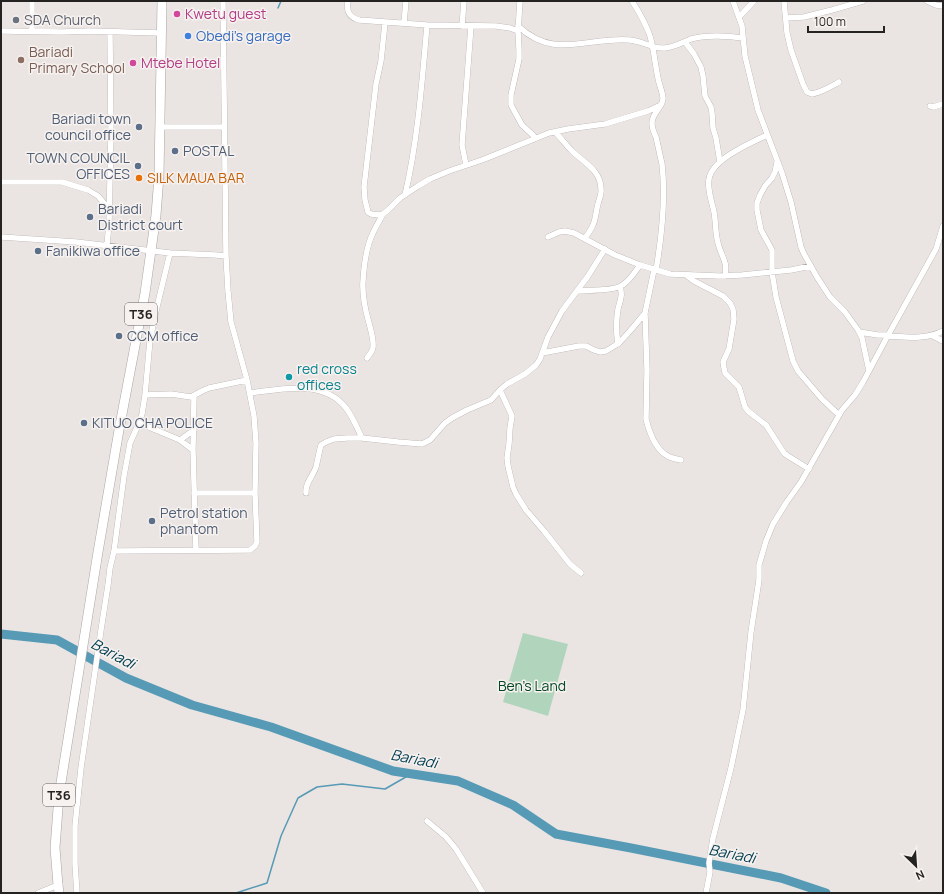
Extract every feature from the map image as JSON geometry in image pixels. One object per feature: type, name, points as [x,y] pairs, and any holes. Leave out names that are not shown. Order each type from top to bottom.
[{"type":"highway","name":"T36","points":[[59,889],[55,848],[59,795],[115,452],[145,293],[156,215],[160,127],[162,1]]},
{"type":"street","points":[[32,1],[32,31]]},
{"type":"street","points":[[114,551],[250,550],[257,542],[255,493],[256,443],[254,416],[247,380],[231,322],[228,291],[226,256],[223,1]]},
{"type":"street","points":[[348,1],[348,12],[354,19],[427,25],[496,26],[518,28],[532,37],[552,44],[565,45],[630,40],[652,47],[664,48],[695,38],[729,36],[743,38]]},
{"type":"street","points":[[404,23],[406,1]]},
{"type":"street","points":[[462,26],[464,1]]},
{"type":"street","points":[[520,1],[518,28],[519,59],[511,94],[511,105],[522,125],[536,138]]},
{"type":"street","points":[[632,1],[646,26],[663,97],[661,106],[654,115],[652,121],[652,127],[662,164],[664,195],[662,226],[655,270],[645,313],[647,370],[646,419],[652,437],[661,452],[666,456],[681,460]]},
{"type":"street","points":[[733,1],[739,17],[747,68],[758,110],[791,202],[801,247],[830,297],[844,312],[859,332],[862,338],[869,371]]},
{"type":"street","points":[[739,17],[754,1]]},
{"type":"street","points":[[784,1],[791,50],[807,92],[812,94],[818,93],[839,82]]},
{"type":"street","points":[[786,18],[804,17],[832,10],[848,3],[863,1]]},
{"type":"street","points":[[927,1],[943,6]]},
{"type":"street","points":[[383,214],[377,215],[368,212],[364,187],[385,22]]},
{"type":"street","points":[[405,195],[417,125],[427,25]]},
{"type":"street","points":[[466,165],[462,145],[470,26]]},
{"type":"street","points":[[1,31],[161,33]]},
{"type":"street","points":[[107,245],[109,224],[111,133],[110,32]]},
{"type":"street","points":[[685,42],[701,67],[705,96],[711,108],[713,128],[720,162]]},
{"type":"street","points":[[930,106],[933,107],[943,104]]},
{"type":"street","points":[[367,358],[373,350],[372,334],[365,309],[363,293],[364,265],[369,242],[383,214],[405,195],[430,179],[549,133],[605,124],[661,106]]},
{"type":"street","points":[[160,127],[224,126]]},
{"type":"street","points":[[555,132],[571,150],[592,168],[598,176],[600,182],[601,194],[598,200],[596,217],[594,224],[585,238]]},
{"type":"street","points":[[725,276],[726,263],[718,243],[709,188],[709,179],[711,173],[720,162],[737,150],[767,135]]},
{"type":"street","points":[[777,161],[775,172],[760,195],[757,210],[761,230],[772,250],[772,272],[776,297],[793,361],[798,371],[822,399],[840,415]]},
{"type":"street","points":[[1,182],[62,182],[88,190],[98,196],[109,209]]},
{"type":"street","points":[[706,893],[710,872],[709,863],[713,838],[731,768],[743,710],[751,632],[759,580],[759,565],[766,541],[773,524],[809,469],[842,410],[855,395],[869,371],[936,249],[943,226]]},
{"type":"street","points":[[548,237],[565,231],[574,233],[615,255],[640,265],[670,274],[742,276],[811,266]]},
{"type":"street","points":[[1,237],[76,242],[170,253],[226,256]]},
{"type":"street","points":[[306,493],[307,484],[316,468],[321,445],[326,442],[334,439],[362,438],[422,444],[430,440],[445,423],[452,418],[467,410],[488,402],[507,384],[533,368],[536,365],[548,337],[562,311],[588,276],[605,249]]},
{"type":"street","points":[[77,893],[75,826],[80,768],[100,630],[114,551],[130,443],[142,414],[150,340],[170,253]]},
{"type":"street","points":[[577,291],[612,289],[620,287],[625,284],[640,265]]},
{"type":"street","points":[[686,274],[694,281],[723,296],[730,303],[733,309],[734,319],[728,349],[723,362],[725,373],[739,387],[745,407],[748,411],[766,425],[788,456],[809,469]]},
{"type":"street","points":[[618,344],[616,327],[618,309],[622,298],[622,291],[620,287]]},
{"type":"street","points":[[542,353],[578,346],[586,346],[602,352],[606,351],[626,337],[645,313]]},
{"type":"street","points":[[859,332],[908,338],[923,337],[943,330]]},
{"type":"street","points":[[931,335],[943,341]]},
{"type":"street","points":[[145,395],[171,394],[190,397],[202,390],[247,380]]},
{"type":"street","points":[[250,393],[295,388],[312,389],[328,393],[347,409],[362,438]]},
{"type":"street","points":[[500,390],[512,416],[507,458],[510,477],[516,494],[526,510],[570,564],[581,573]]},
{"type":"street","points":[[194,396],[193,450],[196,550]]},
{"type":"street","points":[[139,423],[180,440],[193,450]]},
{"type":"street","points":[[180,440],[194,430]]},
{"type":"street","points":[[194,493],[255,493]]},
{"type":"street","points":[[427,821],[446,837],[456,849],[483,893]]},
{"type":"street","points":[[38,893],[59,889]]},
{"type":"green space","name":"Ben's Land","points":[[523,633],[568,644],[548,716],[503,702]]},
{"type":"waterway","points":[[278,8],[281,1]]},
{"type":"waterway","name":"Bariadi","points":[[1,634],[57,640],[126,678],[192,705],[271,727],[393,771],[458,781],[513,805],[556,834],[781,878],[826,893]]},
{"type":"waterway","points":[[236,893],[267,883],[281,836],[298,798],[317,787],[342,784],[385,789],[411,774]]},
{"type":"place","name":"Kwetu guest","points":[[177,14]]},
{"type":"place","name":"SDA Church","points":[[16,20]]},
{"type":"place","name":"Obedi's garage","points":[[188,36]]},
{"type":"place","name":"Bariadi Primary School","points":[[21,60]]},
{"type":"place","name":"Mtebe Hotel","points":[[133,63]]},
{"type":"place","name":"Bariadi town council office","points":[[139,127]]},
{"type":"place","name":"POSTAL","points":[[175,151]]},
{"type":"place","name":"TOWN COUNCIL OFFICES","points":[[138,166]]},
{"type":"place","name":"SILK MAUA BAR","points":[[139,178]]},
{"type":"place","name":"Bariadi District court","points":[[90,217]]},
{"type":"place","name":"Fanikiwa office","points":[[38,251]]},
{"type":"place","name":"CCM office","points":[[119,336]]},
{"type":"place","name":"red cross offices","points":[[289,377]]},
{"type":"place","name":"KITUO CHA POLICE","points":[[84,423]]},
{"type":"place","name":"Petrol station phantom","points":[[152,521]]}]
